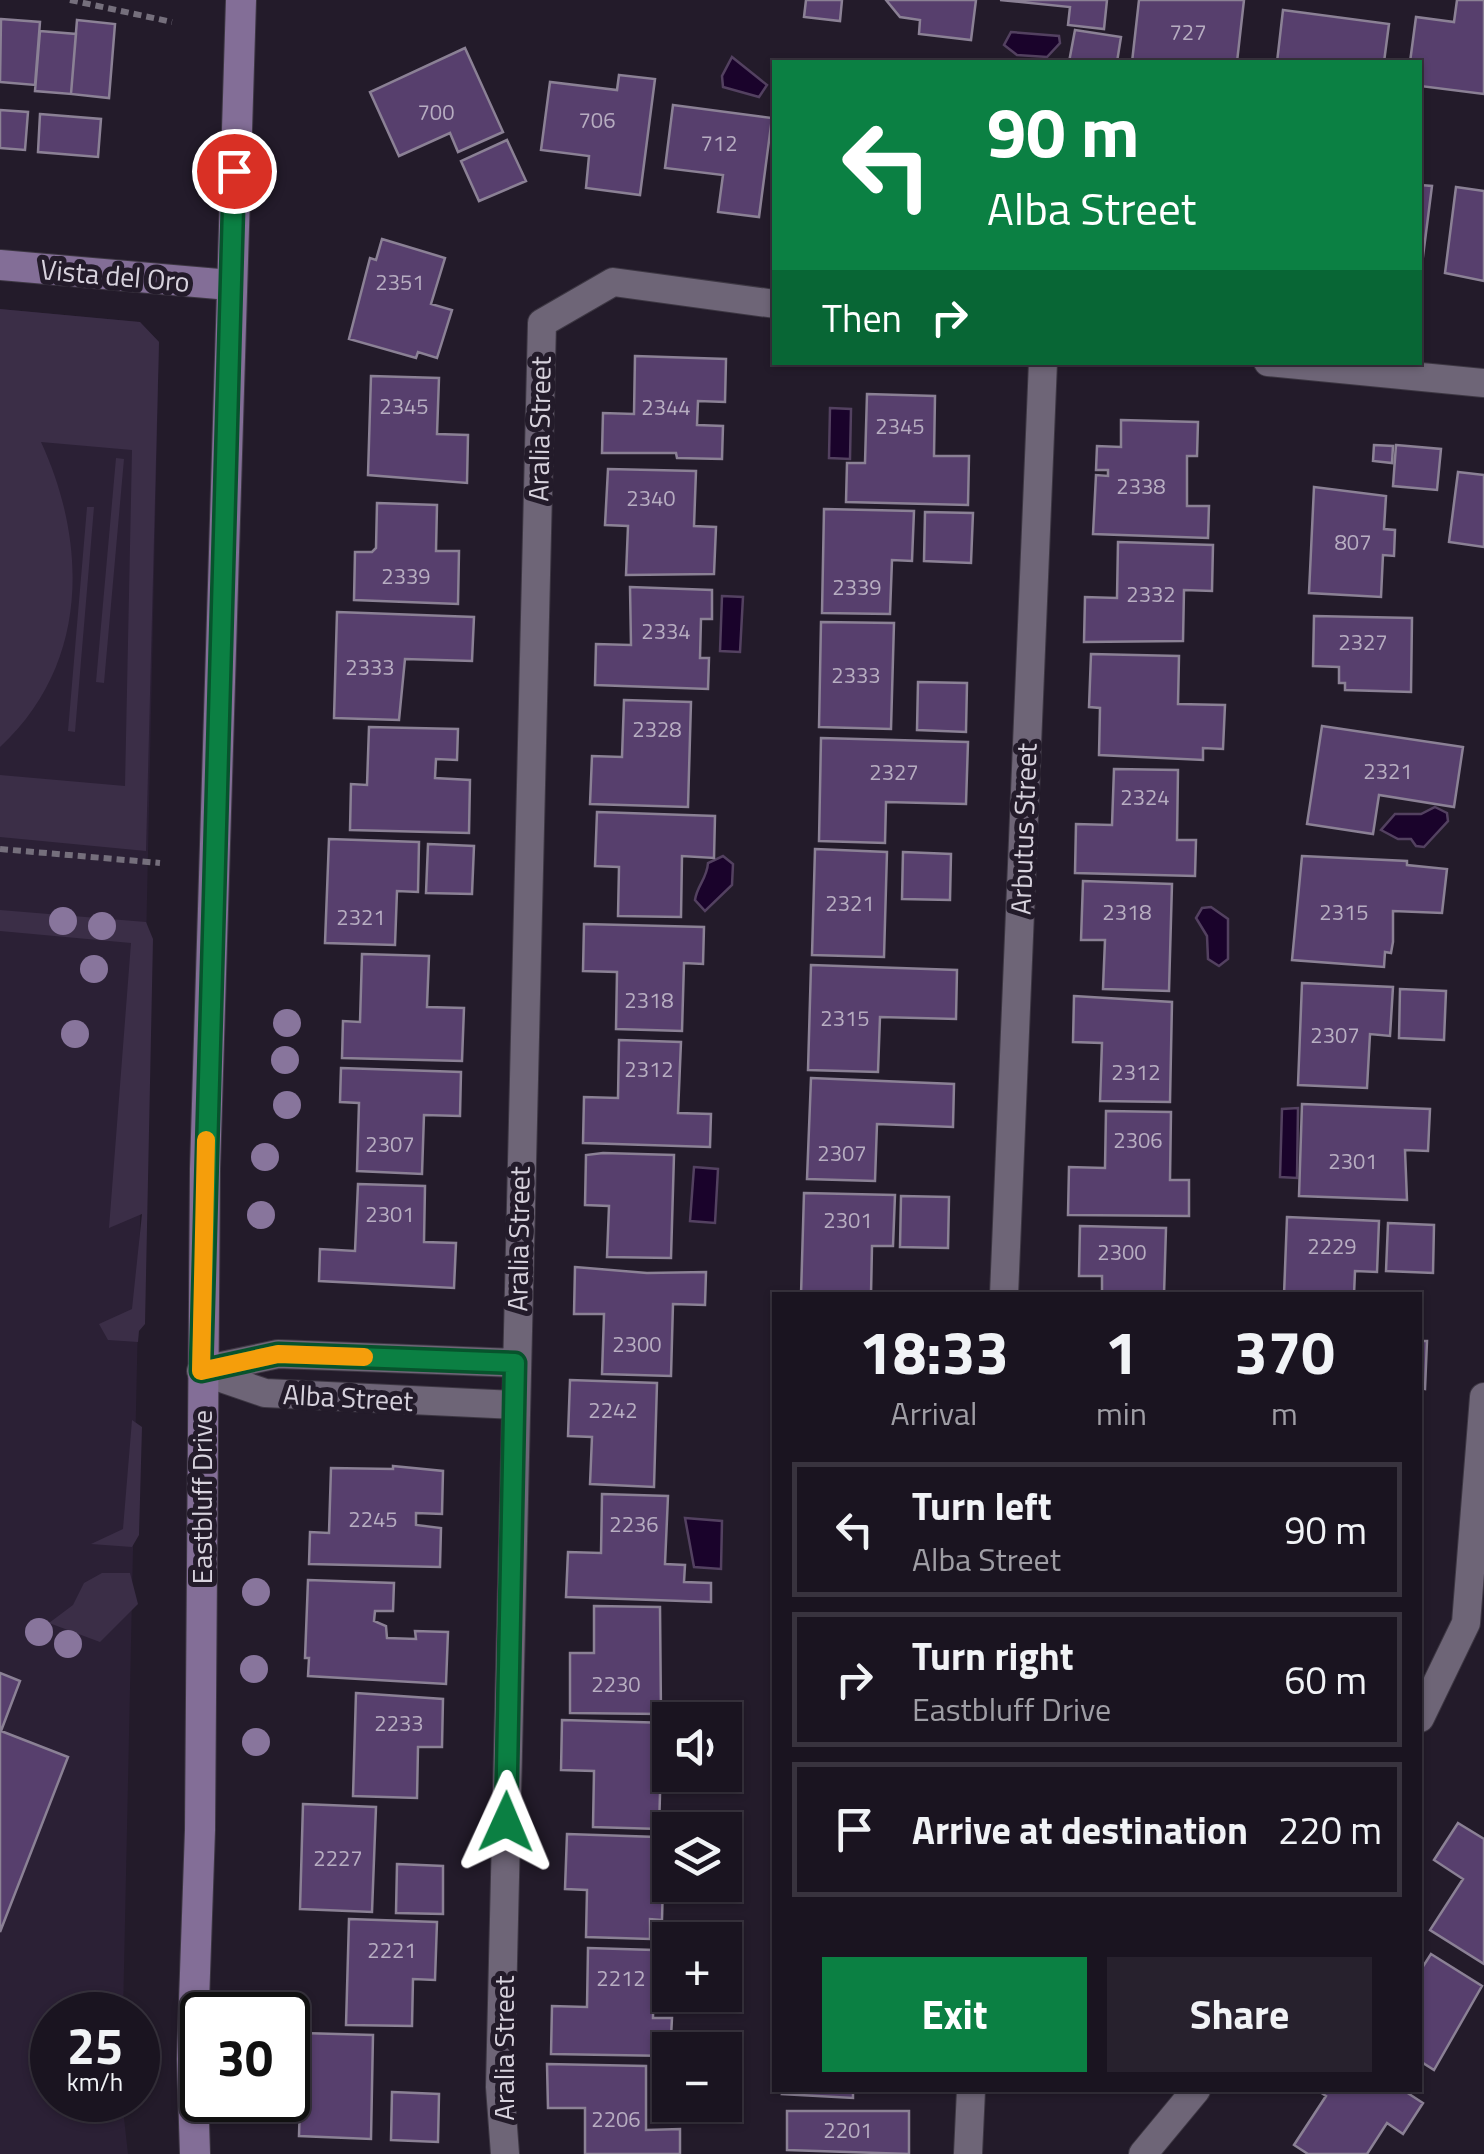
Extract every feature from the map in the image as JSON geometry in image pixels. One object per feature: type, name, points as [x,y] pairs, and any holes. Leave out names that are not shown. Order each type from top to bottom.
[{"type":"main road","name":"Eastbluff Drive","points":[[195,2154],[192,2059],[200,1830],[201,1371],[241,0]]},
{"type":"main road","name":"Vista del Oro","points":[[0,265],[230,285]]},
{"type":"street","name":"Aralia Street","points":[[505,2154],[500,2087],[542,323],[612,282],[772,304]]},
{"type":"street","name":"Arbutus Street","points":[[1004,1292],[1043,365]]},
{"type":"street","points":[[1297,365],[1484,384]]},
{"type":"street","name":"Alba Street","points":[[201,1371],[278,1354],[515,1363]]},
{"type":"street","name":"Alba Street","points":[[201,1371],[265,1393],[514,1405]]},
{"type":"street","points":[[1422,1714],[1466,1623],[1484,1398]]},
{"type":"street","points":[[968,2154],[970,2092]]},
{"type":"street","points":[[1142,2154],[1194,2092]]},
{"type":"path","points":[[70,0],[94,2],[172,22]]},
{"type":"path","points":[[0,849],[160,862]]},
{"type":"shaded area","points":[[1011,32],[1059,36],[1060,43],[1047,57],[1017,55],[1004,45]]},
{"type":"shaded area","points":[[732,57],[767,85],[759,97],[723,87],[722,76]]},
{"type":"shaded area","points":[[0,309],[140,322],[159,342],[123,1992],[30,1992],[30,2122],[124,2122],[128,2154],[0,2154]]},
{"type":"shaded area","points":[[0,309],[140,322],[159,342],[146,851],[0,837],[0,775],[125,786],[132,450],[41,442],[67,521],[72,602],[51,679],[29,715],[0,747]]},
{"type":"shaded area","points":[[830,408],[851,409],[850,459],[829,458]]},
{"type":"shaded area","points":[[116,458],[124,459],[104,683],[96,682]]},
{"type":"shaded area","points":[[87,507],[94,507],[75,732],[68,731]]},
{"type":"shaded area","points":[[722,596],[743,597],[740,652],[720,651]]},
{"type":"shaded area","points":[[1435,807],[1447,813],[1448,821],[1424,847],[1381,830],[1395,814],[1421,814]]},
{"type":"shaded area","points":[[723,856],[733,864],[732,885],[705,911],[695,900],[696,895],[708,863]]},
{"type":"shaded area","points":[[1211,907],[1228,919],[1228,959],[1219,966],[1208,959],[1207,936],[1196,918],[1202,908]]},
{"type":"shaded area","points":[[0,910],[146,922],[153,939],[145,1324],[139,1331],[138,1342],[108,1340],[99,1324],[132,1309],[142,1214],[109,1228],[131,943],[0,931]]},
{"type":"shaded area","points":[[1298,1108],[1297,1178],[1280,1177],[1282,1109]]},
{"type":"shaded area","points":[[694,1167],[718,1169],[715,1223],[690,1221]]},
{"type":"shaded area","points":[[132,1420],[142,1427],[139,1535],[132,1547],[91,1544],[123,1529]]},
{"type":"shaded area","points":[[685,1518],[722,1521],[721,1569],[694,1567]]},
{"type":"shaded area","points":[[102,1573],[130,1573],[138,1604],[100,1642],[49,1623],[73,1605],[84,1583]]},
{"type":"building","points":[[806,0],[842,0],[840,21],[804,17]]},
{"type":"building","points":[[886,0],[976,0],[971,40],[919,34],[920,20],[900,17]]},
{"type":"building","points":[[1000,0],[1107,0],[1104,29],[1068,25],[1070,7]]},
{"type":"building","points":[[1139,0],[1244,0],[1237,60],[1132,60]]},
{"type":"building","points":[[1457,0],[1484,0],[1484,94],[1422,86],[1422,60],[1410,60],[1416,17],[1454,22]]},
{"type":"building","points":[[1283,10],[1389,24],[1384,60],[1277,60]]},
{"type":"building","points":[[1,19],[40,22],[35,85],[0,82]]},
{"type":"building","points":[[77,20],[115,24],[109,98],[71,94]]},
{"type":"building","points":[[1075,30],[1121,37],[1117,60],[1069,60]]},
{"type":"building","points":[[40,31],[76,34],[71,94],[35,91]]},
{"type":"building","points":[[465,48],[503,132],[458,152],[450,133],[399,156],[370,92]]},
{"type":"building","points":[[619,75],[655,79],[640,195],[586,188],[589,156],[541,150],[550,82],[617,90]]},
{"type":"building","points":[[673,105],[772,118],[759,217],[718,212],[723,175],[665,168]]},
{"type":"building","points":[[0,110],[28,112],[25,150],[0,148]]},
{"type":"building","points":[[40,114],[101,119],[98,157],[38,152]]},
{"type":"building","points":[[507,140],[526,181],[479,201],[461,161]]},
{"type":"building","points":[[1422,185],[1432,186],[1422,264]]},
{"type":"building","points":[[1456,187],[1484,191],[1484,281],[1445,273]]},
{"type":"building","points":[[382,239],[445,258],[431,304],[452,310],[437,358],[418,352],[416,358],[349,339],[370,258],[376,260]]},
{"type":"building","points":[[635,356],[726,359],[725,402],[698,401],[697,425],[723,426],[722,459],[677,458],[676,453],[602,453],[603,413],[634,414]]},
{"type":"building","points":[[371,376],[439,378],[437,434],[468,435],[467,483],[368,475]]},
{"type":"building","points":[[867,394],[935,396],[934,456],[969,456],[968,505],[846,502],[847,463],[865,463]]},
{"type":"building","points":[[1121,420],[1198,422],[1197,456],[1187,456],[1187,506],[1209,506],[1208,538],[1093,534],[1096,475],[1108,476],[1108,470],[1096,470],[1097,446],[1121,447]]},
{"type":"building","points":[[1374,445],[1393,446],[1392,463],[1373,461]]},
{"type":"building","points":[[1396,445],[1441,449],[1437,490],[1393,486]]},
{"type":"building","points":[[608,469],[696,471],[694,526],[716,527],[714,574],[626,575],[628,526],[605,525]]},
{"type":"building","points":[[1458,472],[1484,475],[1484,547],[1449,542]]},
{"type":"building","points":[[1314,487],[1386,496],[1384,529],[1395,530],[1394,556],[1383,555],[1381,597],[1309,593]]},
{"type":"building","points":[[377,503],[437,505],[436,551],[459,551],[458,604],[354,600],[355,552],[372,552],[376,548]]},
{"type":"building","points":[[824,509],[914,511],[912,561],[892,560],[890,614],[822,613]]},
{"type":"building","points":[[925,512],[973,513],[971,563],[924,561]]},
{"type":"building","points":[[1118,542],[1213,545],[1212,591],[1184,590],[1183,641],[1084,642],[1085,597],[1117,598]]},
{"type":"building","points":[[630,587],[712,590],[712,619],[701,619],[700,658],[709,658],[708,689],[595,685],[596,644],[631,645]]},
{"type":"building","points":[[337,612],[474,617],[472,661],[405,659],[399,720],[334,718]]},
{"type":"building","points":[[1314,616],[1412,618],[1411,692],[1345,690],[1345,683],[1339,683],[1339,667],[1313,666]]},
{"type":"building","points":[[821,622],[894,623],[891,729],[819,727]]},
{"type":"building","points":[[1091,654],[1179,656],[1178,704],[1225,705],[1223,749],[1203,748],[1203,760],[1099,755],[1100,708],[1089,707]]},
{"type":"building","points":[[918,682],[967,683],[966,732],[917,730]]},
{"type":"building","points":[[624,700],[691,702],[688,807],[590,804],[592,756],[622,757]]},
{"type":"building","points":[[1322,726],[1463,747],[1454,807],[1379,795],[1373,834],[1307,824]]},
{"type":"building","points":[[369,727],[458,729],[457,760],[436,759],[435,778],[470,780],[469,833],[350,830],[351,784],[367,785]]},
{"type":"building","points":[[821,738],[968,742],[966,804],[886,802],[885,843],[819,841]]},
{"type":"building","points":[[1114,769],[1178,770],[1177,840],[1196,840],[1195,876],[1075,873],[1076,824],[1112,825]]},
{"type":"building","points":[[597,812],[715,816],[714,858],[682,856],[681,917],[618,916],[619,867],[595,866]]},
{"type":"building","points":[[329,839],[419,842],[418,892],[397,891],[395,945],[325,943]]},
{"type":"building","points":[[428,844],[474,846],[472,894],[426,893]]},
{"type":"building","points":[[815,849],[887,852],[884,957],[812,955]]},
{"type":"building","points":[[903,852],[951,854],[950,900],[902,899]]},
{"type":"building","points":[[1302,856],[1407,861],[1407,865],[1447,869],[1442,913],[1393,911],[1393,942],[1391,953],[1385,952],[1384,967],[1292,960]]},
{"type":"building","points":[[1083,881],[1172,884],[1169,991],[1103,989],[1105,940],[1081,940]]},
{"type":"building","points":[[584,924],[704,927],[703,964],[684,963],[682,1031],[616,1029],[617,972],[583,971]]},
{"type":"building","points":[[362,954],[429,956],[427,1007],[464,1008],[462,1061],[342,1058],[343,1021],[360,1022]]},
{"type":"building","points":[[811,965],[957,970],[956,1019],[880,1017],[878,1072],[808,1070]]},
{"type":"building","points":[[1302,983],[1393,987],[1390,1036],[1370,1034],[1367,1088],[1298,1085]]},
{"type":"building","points":[[1400,989],[1446,991],[1444,1040],[1399,1038]]},
{"type":"building","points":[[1074,996],[1172,1002],[1170,1102],[1100,1101],[1102,1043],[1073,1042]]},
{"type":"building","points":[[619,1040],[681,1042],[678,1113],[711,1114],[710,1147],[583,1143],[584,1097],[618,1098]]},
{"type":"building","points":[[341,1068],[461,1072],[460,1116],[424,1115],[422,1174],[357,1171],[359,1103],[340,1102]]},
{"type":"building","points":[[811,1078],[954,1084],[953,1127],[877,1124],[875,1181],[807,1179]]},
{"type":"building","points":[[1302,1104],[1430,1109],[1428,1151],[1405,1150],[1407,1200],[1299,1196]]},
{"type":"building","points":[[1106,1111],[1171,1112],[1170,1180],[1189,1180],[1189,1216],[1068,1215],[1069,1167],[1105,1168]]},
{"type":"building","points":[[586,1155],[674,1155],[671,1258],[607,1257],[609,1206],[585,1205]]},
{"type":"building","points":[[358,1184],[425,1186],[424,1242],[456,1243],[454,1288],[319,1281],[320,1249],[355,1251]]},
{"type":"building","points":[[804,1193],[895,1195],[893,1246],[872,1246],[871,1292],[801,1292]]},
{"type":"building","points":[[901,1196],[949,1197],[948,1248],[900,1247]]},
{"type":"building","points":[[1287,1217],[1379,1221],[1377,1272],[1355,1271],[1354,1292],[1284,1292]]},
{"type":"building","points":[[1388,1223],[1434,1225],[1433,1273],[1386,1271]]},
{"type":"building","points":[[1080,1226],[1166,1228],[1164,1292],[1102,1292],[1102,1276],[1079,1276]]},
{"type":"building","points":[[575,1267],[647,1273],[706,1272],[705,1305],[673,1304],[671,1376],[602,1374],[604,1314],[574,1314]]},
{"type":"building","points":[[1422,1341],[1427,1341],[1425,1389],[1422,1388]]},
{"type":"building","points":[[570,1380],[657,1383],[654,1487],[590,1484],[592,1437],[568,1436]]},
{"type":"building","points":[[393,1466],[443,1471],[442,1514],[416,1513],[416,1525],[441,1528],[440,1567],[309,1564],[310,1532],[329,1533],[331,1468]]},
{"type":"building","points":[[602,1494],[668,1496],[665,1564],[685,1565],[684,1582],[711,1583],[711,1602],[566,1597],[568,1552],[601,1553]]},
{"type":"building","points":[[308,1580],[394,1583],[393,1611],[375,1611],[374,1621],[386,1626],[387,1638],[416,1639],[415,1631],[448,1632],[446,1684],[308,1676]]},
{"type":"building","points":[[594,1606],[660,1607],[661,1702],[652,1702],[652,1714],[570,1713],[570,1653],[594,1653]]},
{"type":"building","points":[[0,1673],[20,1681],[1,1731],[68,1757],[0,1932]]},
{"type":"building","points":[[356,1693],[443,1699],[442,1747],[418,1747],[417,1798],[353,1796]]},
{"type":"building","points":[[562,1720],[652,1722],[652,1792],[660,1792],[659,1812],[652,1812],[652,1829],[593,1827],[594,1771],[561,1770]]},
{"type":"building","points":[[303,1804],[376,1807],[372,1912],[300,1909]]},
{"type":"building","points":[[1458,1823],[1484,1839],[1484,1964],[1430,1930],[1463,1879],[1434,1860]]},
{"type":"building","points":[[567,1834],[652,1837],[652,1902],[662,1902],[662,1920],[650,1919],[650,1939],[586,1937],[587,1890],[565,1889]]},
{"type":"building","points":[[397,1864],[443,1866],[443,1914],[396,1913]]},
{"type":"building","points":[[349,1919],[437,1922],[435,1980],[413,1979],[412,2026],[346,2025]]},
{"type":"building","points":[[588,1948],[652,1950],[653,2018],[672,2018],[671,2032],[652,2032],[652,2056],[551,2054],[552,2006],[587,2007]]},
{"type":"building","points":[[1431,1954],[1482,1986],[1434,2070],[1422,2062],[1422,1968]]},
{"type":"building","points":[[310,2033],[373,2035],[371,2139],[299,2136],[299,2122],[310,2122]]},
{"type":"building","points":[[547,2064],[646,2066],[646,2130],[680,2129],[680,2154],[585,2154],[585,2108],[548,2108]]},
{"type":"building","points":[[392,2092],[439,2094],[438,2142],[391,2140]]},
{"type":"building","points":[[853,2092],[853,2098],[782,2094]]},
{"type":"building","points":[[1320,2092],[1406,2092],[1423,2103],[1403,2134],[1387,2123],[1367,2154],[1308,2154],[1294,2145],[1326,2096]]},
{"type":"building","points":[[787,2111],[909,2111],[909,2154],[787,2150]]},
{"type":"slow traffic","points":[[206,1140],[201,1371],[278,1354],[364,1357]]},
{"type":"route","points":[[234,171],[201,1371],[278,1354],[515,1363],[506,1822]]}]
